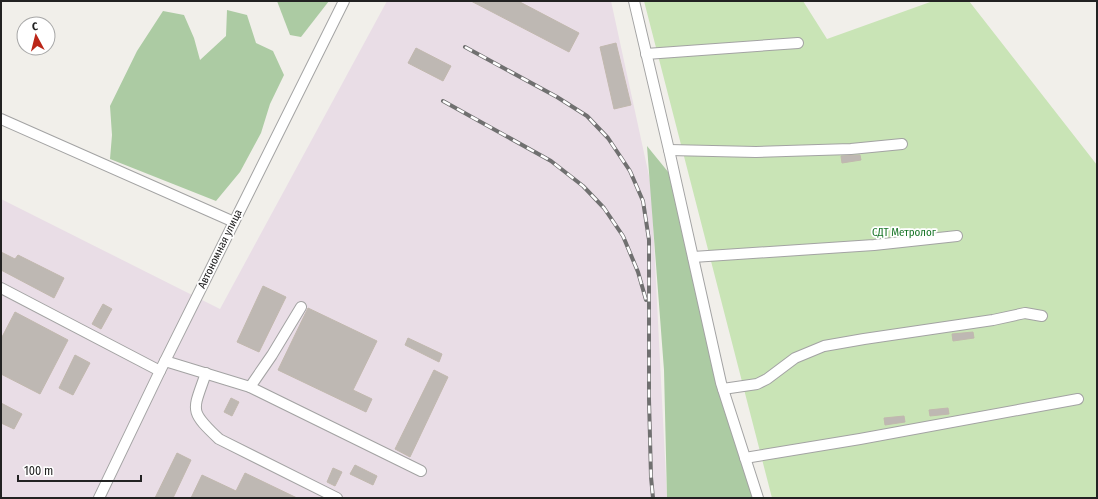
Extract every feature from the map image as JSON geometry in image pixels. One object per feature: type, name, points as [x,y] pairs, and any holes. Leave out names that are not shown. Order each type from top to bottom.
[{"type":"street","name":"Автономная улица","points":[[99,498],[160,371],[344,1]]},
{"type":"street","points":[[634,1],[724,389],[758,498]]},
{"type":"street","points":[[646,54],[798,43]]},
{"type":"street","points":[[1,119],[234,222]]},
{"type":"street","points":[[669,150],[756,152],[851,149],[902,144]]},
{"type":"street","points":[[693,257],[874,245],[957,236]]},
{"type":"street","points":[[1,288],[160,371]]},
{"type":"street","points":[[250,387],[272,355],[301,307]]},
{"type":"street","points":[[724,389],[757,384],[767,379],[795,358],[824,346],[993,320],[1025,313],[1042,316]]},
{"type":"street","points":[[165,361],[250,387],[421,471]]},
{"type":"street","points":[[206,373],[195,406],[196,414],[204,424],[219,438],[337,498]]},
{"type":"street","points":[[746,458],[1078,400]]},
{"type":"shaded area","points":[[387,1],[611,1],[651,185],[667,498],[1,498],[1,199],[220,309]]},
{"type":"green space","points":[[277,1],[329,1],[301,37],[290,35]]},
{"type":"green space","name":"СДТ Метролог","points":[[644,1],[803,1],[827,39],[933,1],[969,1],[1097,165],[1097,498],[772,498]]},
{"type":"green space","points":[[227,10],[247,15],[256,43],[273,51],[284,75],[270,104],[261,133],[240,172],[216,201],[110,159],[112,135],[110,106],[137,51],[163,11],[184,15],[194,38],[200,60],[226,36]]},
{"type":"green space","points":[[647,146],[669,173],[755,498],[667,498],[664,370]]},
{"type":"building","points":[[471,1],[518,1],[579,33],[569,52]]},
{"type":"building","points":[[616,43],[631,105],[614,109],[600,47]]},
{"type":"building","points":[[416,48],[451,66],[443,81],[408,63]]},
{"type":"building","points":[[860,155],[861,160],[842,163],[841,156]]},
{"type":"building","points":[[1,252],[15,259],[18,255],[64,278],[54,298],[1,270]]},
{"type":"building","points":[[263,286],[286,297],[259,352],[237,342]]},
{"type":"building","points":[[103,304],[112,309],[101,329],[92,324]]},
{"type":"building","points":[[308,308],[377,341],[353,390],[372,399],[366,412],[278,370]]},
{"type":"building","points":[[15,312],[68,340],[40,394],[1,374],[1,339]]},
{"type":"building","points":[[973,332],[974,338],[953,341],[952,334]]},
{"type":"building","points":[[408,338],[442,354],[439,362],[405,345]]},
{"type":"building","points":[[75,355],[90,363],[73,395],[59,388]]},
{"type":"building","points":[[434,370],[448,377],[410,457],[395,449]]},
{"type":"building","points":[[231,398],[239,402],[232,416],[224,412]]},
{"type":"building","points":[[1,403],[22,414],[14,429],[1,423]]},
{"type":"building","points":[[948,408],[949,414],[930,416],[929,410]]},
{"type":"building","points":[[904,416],[905,422],[885,425],[884,418]]},
{"type":"building","points":[[177,453],[191,460],[173,498],[155,498]]},
{"type":"building","points":[[355,465],[377,476],[373,485],[350,474]]},
{"type":"building","points":[[333,468],[342,472],[335,486],[327,482]]},
{"type":"building","points":[[245,473],[297,498],[191,498],[202,475],[236,491]]},
{"type":"railway","points":[[465,47],[557,97],[587,116],[608,138],[630,171],[643,201],[649,240],[649,399],[653,498]]},
{"type":"railway","points":[[443,101],[551,161],[583,186],[604,208],[623,236],[638,272],[646,300]]}]
